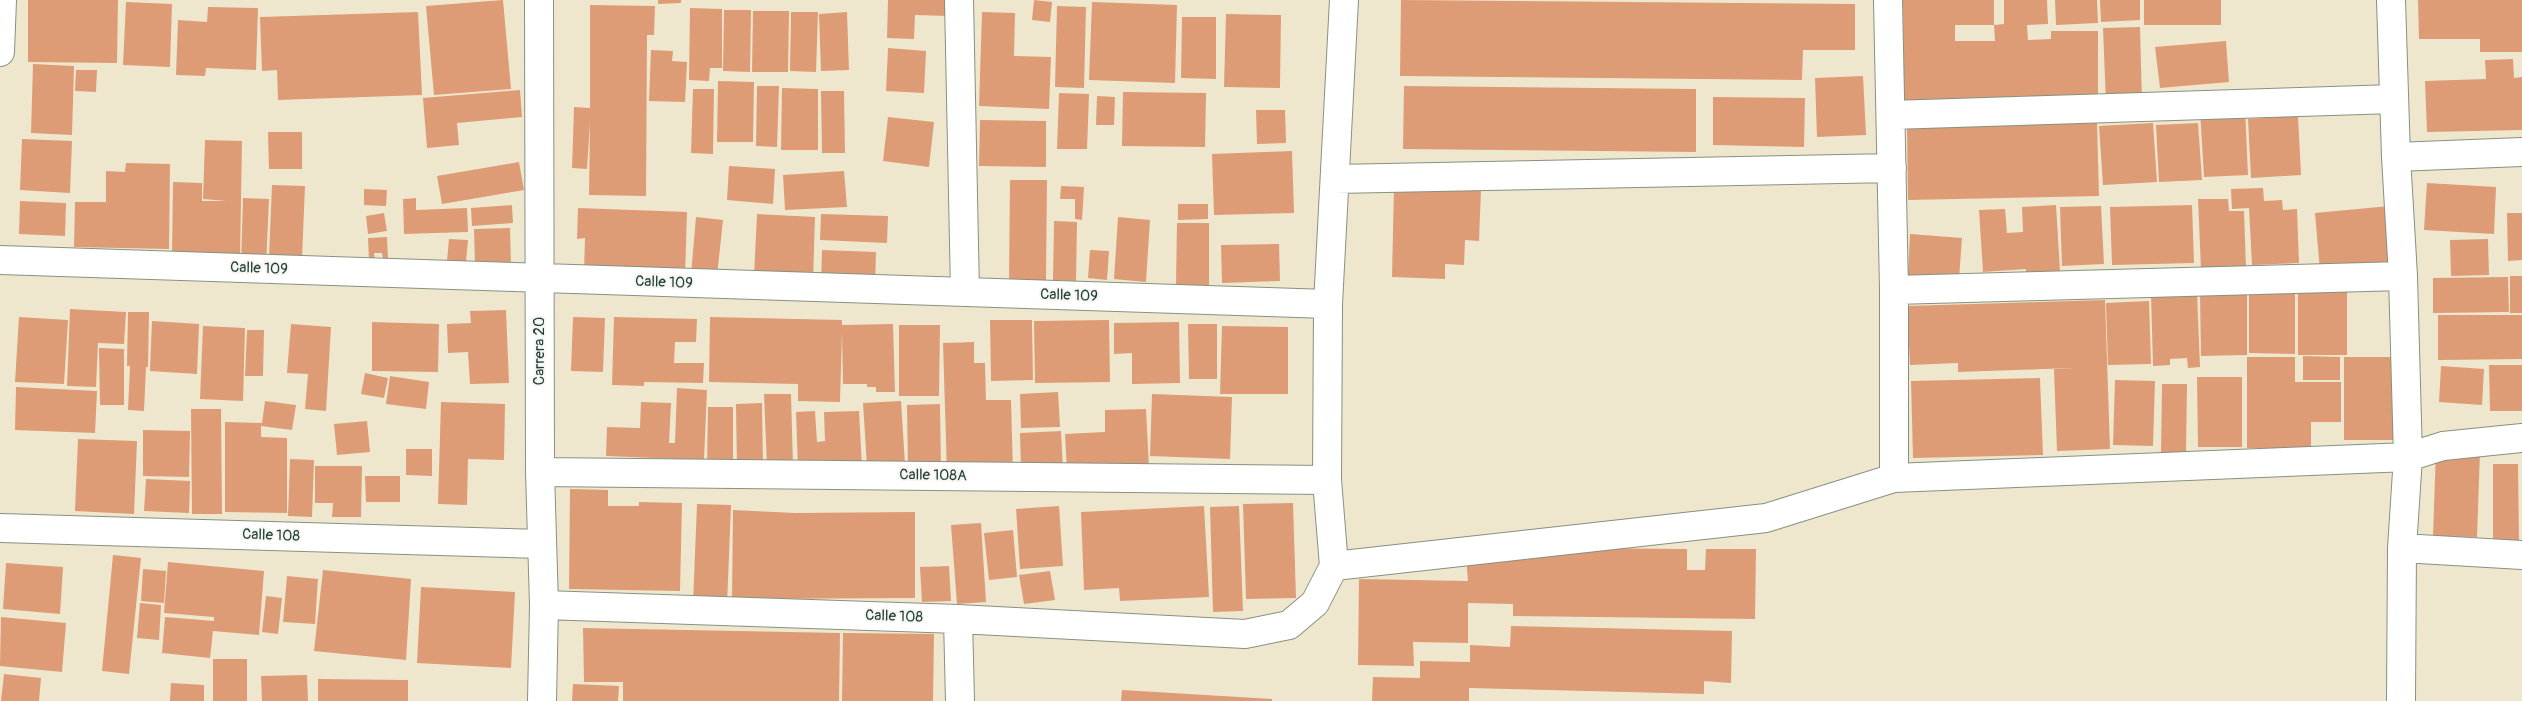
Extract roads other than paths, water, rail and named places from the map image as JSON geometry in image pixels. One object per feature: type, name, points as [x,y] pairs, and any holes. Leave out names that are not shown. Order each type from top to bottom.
[{"type":"street","points":[[0,52],[2,0]]},
{"type":"street","name":"Carrera 20","points":[[539,0],[540,472],[544,605],[542,701]]},
{"type":"street","points":[[959,0],[965,292]]},
{"type":"street","points":[[1344,0],[1328,304],[1327,480],[1334,566],[1766,518],[1894,478],[2408,457],[2443,446],[2522,438]]},
{"type":"street","points":[[1888,0],[1894,290],[1894,478]]},
{"type":"street","points":[[2391,0],[2396,157],[2403,276],[2408,457],[2402,548],[2401,701]]},
{"type":"street","points":[[1891,115],[2394,99]]},
{"type":"street","points":[[2396,157],[2522,152]]},
{"type":"street","points":[[1335,179],[1892,168]]},
{"type":"street","name":"Calle 109","points":[[0,260],[1328,304]]},
{"type":"street","points":[[1894,290],[2403,276]]},
{"type":"street","name":"Calle 108A","points":[[540,472],[1327,480]]},
{"type":"street","name":"Calle 108","points":[[0,528],[542,544]]},
{"type":"street","points":[[2402,548],[2522,555]]},
{"type":"street","name":"Calle 108","points":[[544,605],[958,619],[1245,634],[1289,625],[1315,603],[1334,566]]},
{"type":"street","points":[[958,619],[960,701]]}]
